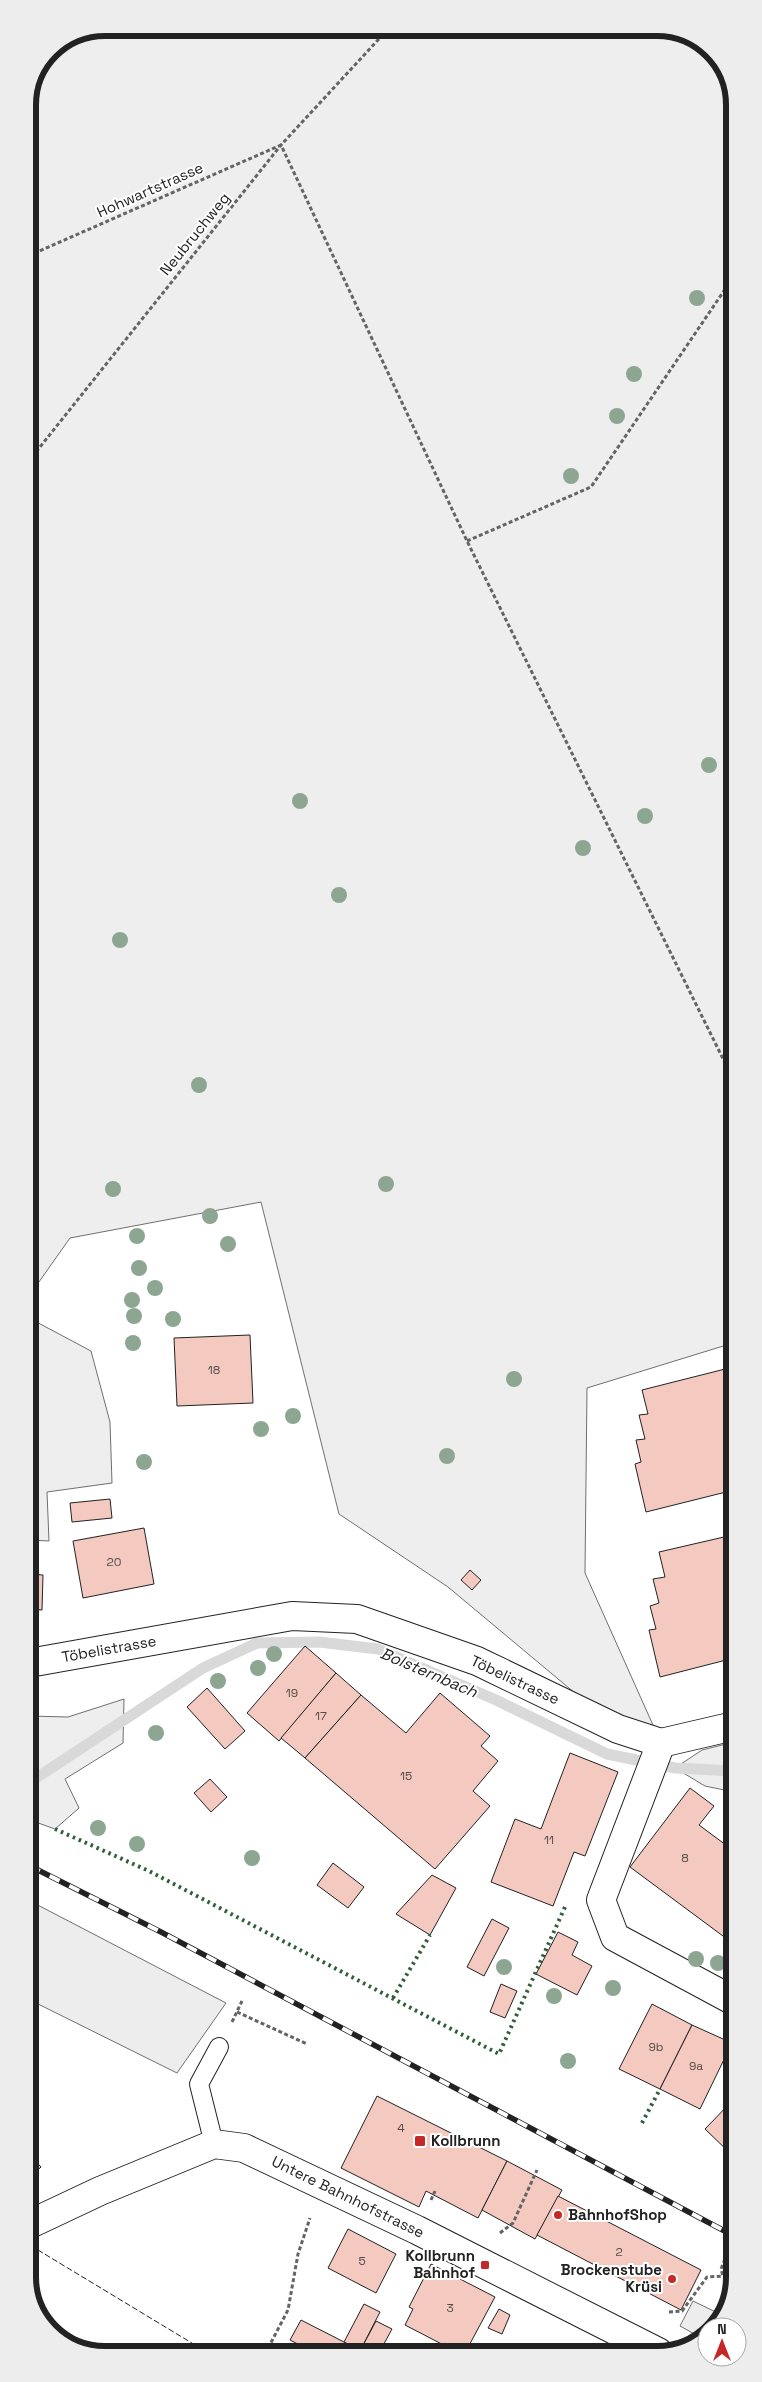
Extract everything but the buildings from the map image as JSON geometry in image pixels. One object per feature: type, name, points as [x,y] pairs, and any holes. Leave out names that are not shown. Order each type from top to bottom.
[{"type":"street","name":"Töbelistrasse","points":[[36,1662],[292,1616],[357,1619],[476,1661],[659,1748]]},
{"type":"street","points":[[726,1728],[659,1748],[602,1900],[615,1937],[726,1997]]},
{"type":"street","points":[[36,2221],[100,2191],[214,2144]]},
{"type":"street","name":"Untere Bahnhofstrasse","points":[[214,2144],[244,2148],[321,2184],[646,2346]]},
{"type":"lane","points":[[214,2144],[199,2084],[219,2047]]},
{"type":"path","name":"Neubruchweg","points":[[36,452],[281,145],[382,36]]},
{"type":"path","name":"Hohwartstrasse","points":[[36,252],[281,145]]},
{"type":"path","points":[[281,145],[467,540],[726,1065]]},
{"type":"path","points":[[467,540],[591,487],[726,288]]},
{"type":"path","points":[[242,2002],[237,2012],[307,2044]]},
{"type":"path","points":[[500,2232],[513,2223],[538,2170]]},
{"type":"path","points":[[269,2346],[288,2310],[298,2254],[321,2184]]},
{"type":"path","points":[[723,2276],[721,2269],[725,2259]]},
{"type":"path","points":[[668,2312],[682,2311],[707,2278],[723,2276],[726,2278]]},
{"type":"shaded area","points":[[105,36],[661,36],[691,45],[709,60],[721,79],[726,105],[726,1345],[587,1388],[585,1573],[661,1743],[618,1729],[448,1587],[339,1514],[261,1202],[70,1238],[36,1286],[36,105],[41,79],[56,56],[67,48],[79,41]]},
{"type":"shaded area","points":[[36,1322],[91,1351],[110,1422],[112,1483],[47,1492],[49,1541],[36,1540]]},
{"type":"shaded area","points":[[124,1699],[123,1743],[65,1779],[79,1808],[55,1829],[36,1822],[36,1716],[68,1717]]},
{"type":"shaded area","points":[[726,1744],[726,1790],[705,1786],[675,1768],[702,1750]]},
{"type":"shaded area","points":[[36,1904],[226,2003],[177,2073],[36,2003]]},
{"type":"shaded area","points":[[693,2301],[716,2312],[713,2317],[697,2317],[697,2333],[695,2334],[680,2326]]},
{"type":"waterway","name":"Bolsternbach","points":[[36,1778],[203,1668],[257,1643],[319,1642],[378,1649],[496,1700],[607,1754],[675,1768],[726,1771]]},
{"type":"railway","points":[[36,1869],[161,1932],[726,2232]]},
{"type":"hedge","points":[[55,1829],[149,1871],[499,2054],[565,1907]]},
{"type":"hedge","points":[[393,1998],[430,1935]]},
{"type":"hedge","points":[[642,2123],[660,2089]]},
{"type":"fence","points":[[36,2251],[38,2250],[197,2346]]},
{"type":"place","name":"Kollbrunn","points":[[420,2141]]},
{"type":"place","name":"BahnhofShop","points":[[558,2215]]},
{"type":"place","name":"Kollbrunn Bahnhof","points":[[485,2265]]},
{"type":"place","name":"Brockenstube Krüsi","points":[[672,2279]]}]
